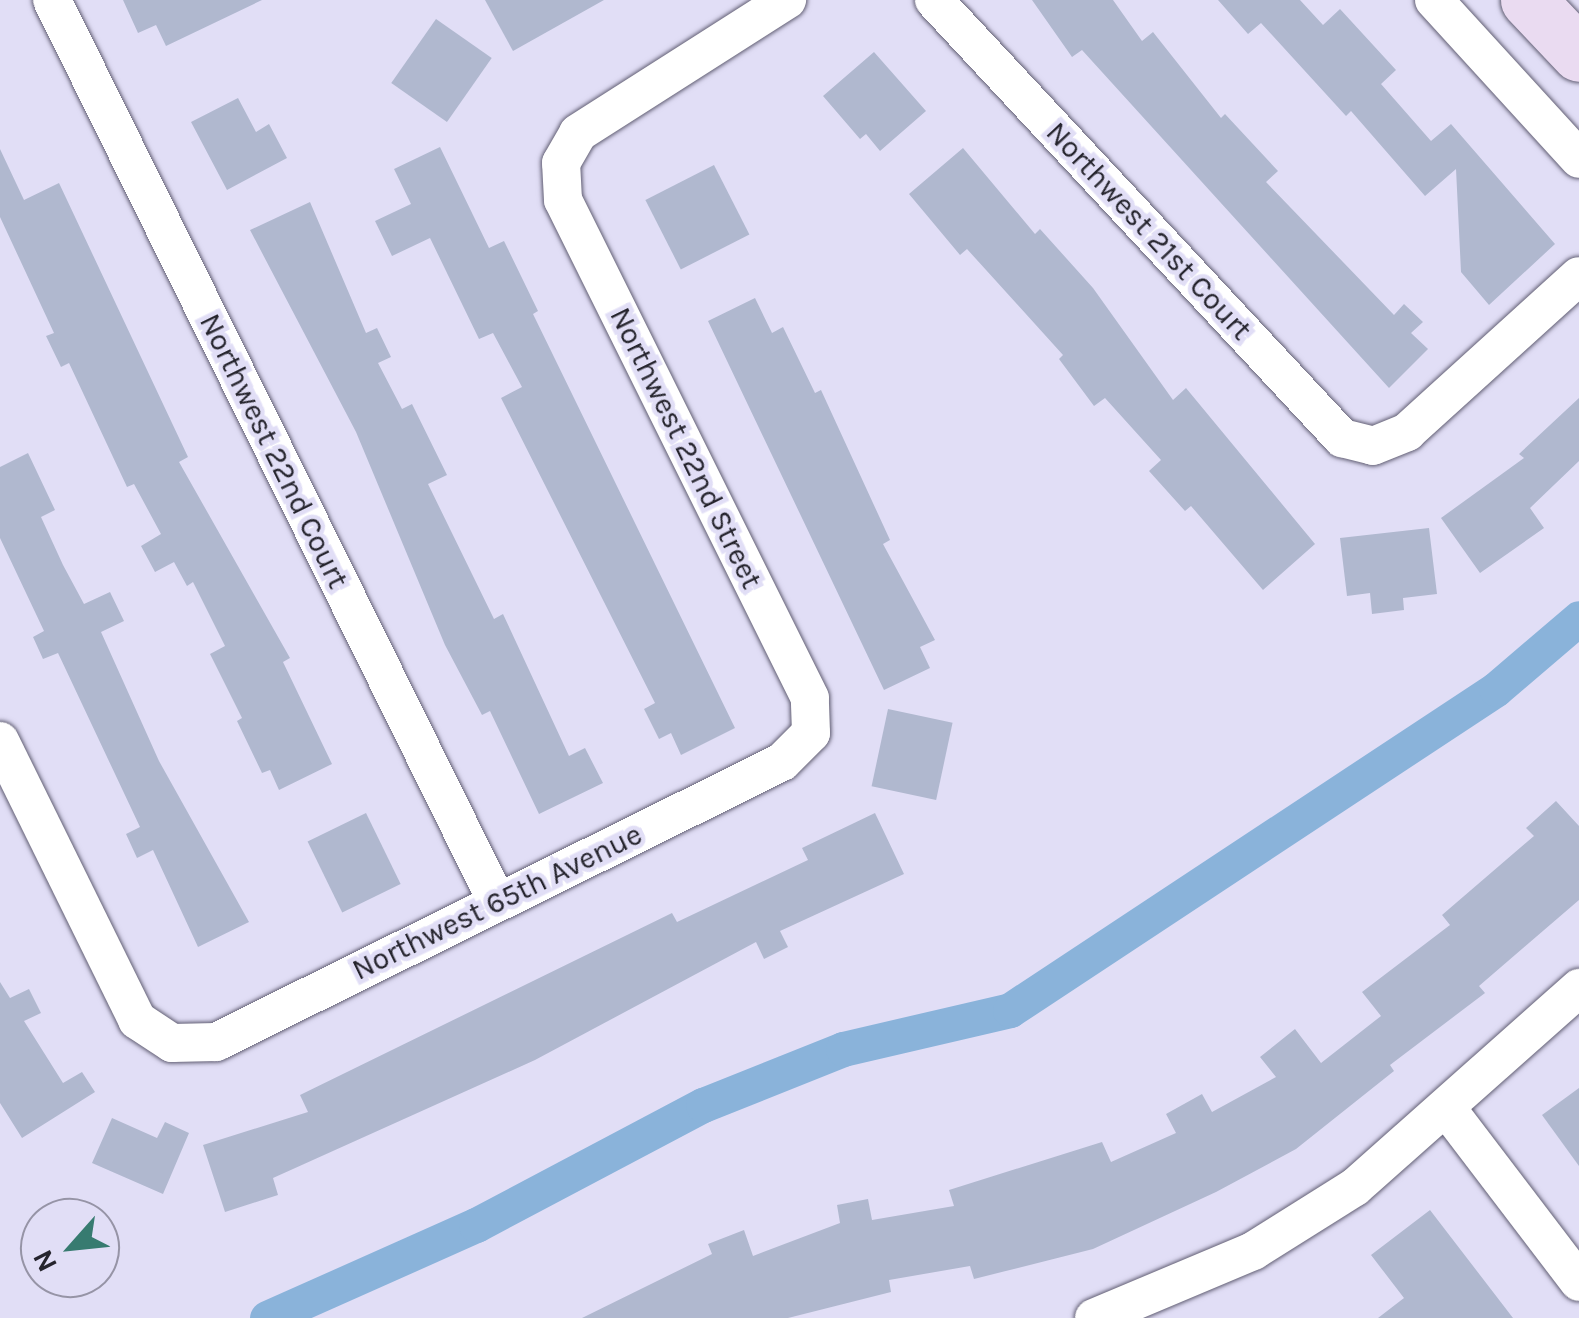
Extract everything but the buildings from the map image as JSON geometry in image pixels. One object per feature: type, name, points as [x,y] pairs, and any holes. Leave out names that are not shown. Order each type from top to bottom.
[{"type":"main road","points":[[1528,0],[1579,54]]},
{"type":"street","name":"Northwest 22nd Court","points":[[52,0],[496,902]]},
{"type":"street","name":"Northwest 22nd Street","points":[[786,0],[578,133],[561,163],[562,200],[810,698],[810,733]]},
{"type":"street","name":"Northwest 21st Court","points":[[934,0],[1342,438],[1372,446],[1406,432],[1579,276]]},
{"type":"street","points":[[1434,0],[1579,159]]},
{"type":"street","name":"Northwest 65th Avenue","points":[[0,741],[136,1020],[172,1043],[216,1042],[782,762],[810,733]]},
{"type":"street","points":[[1116,1315],[1253,1251],[1355,1186],[1448,1110],[1579,988]]},
{"type":"street","points":[[1448,1110],[1579,1282]]},
{"type":"waterway","points":[[267,1318],[476,1225],[703,1105],[843,1049],[1010,1010],[1496,689],[1579,618]]}]
